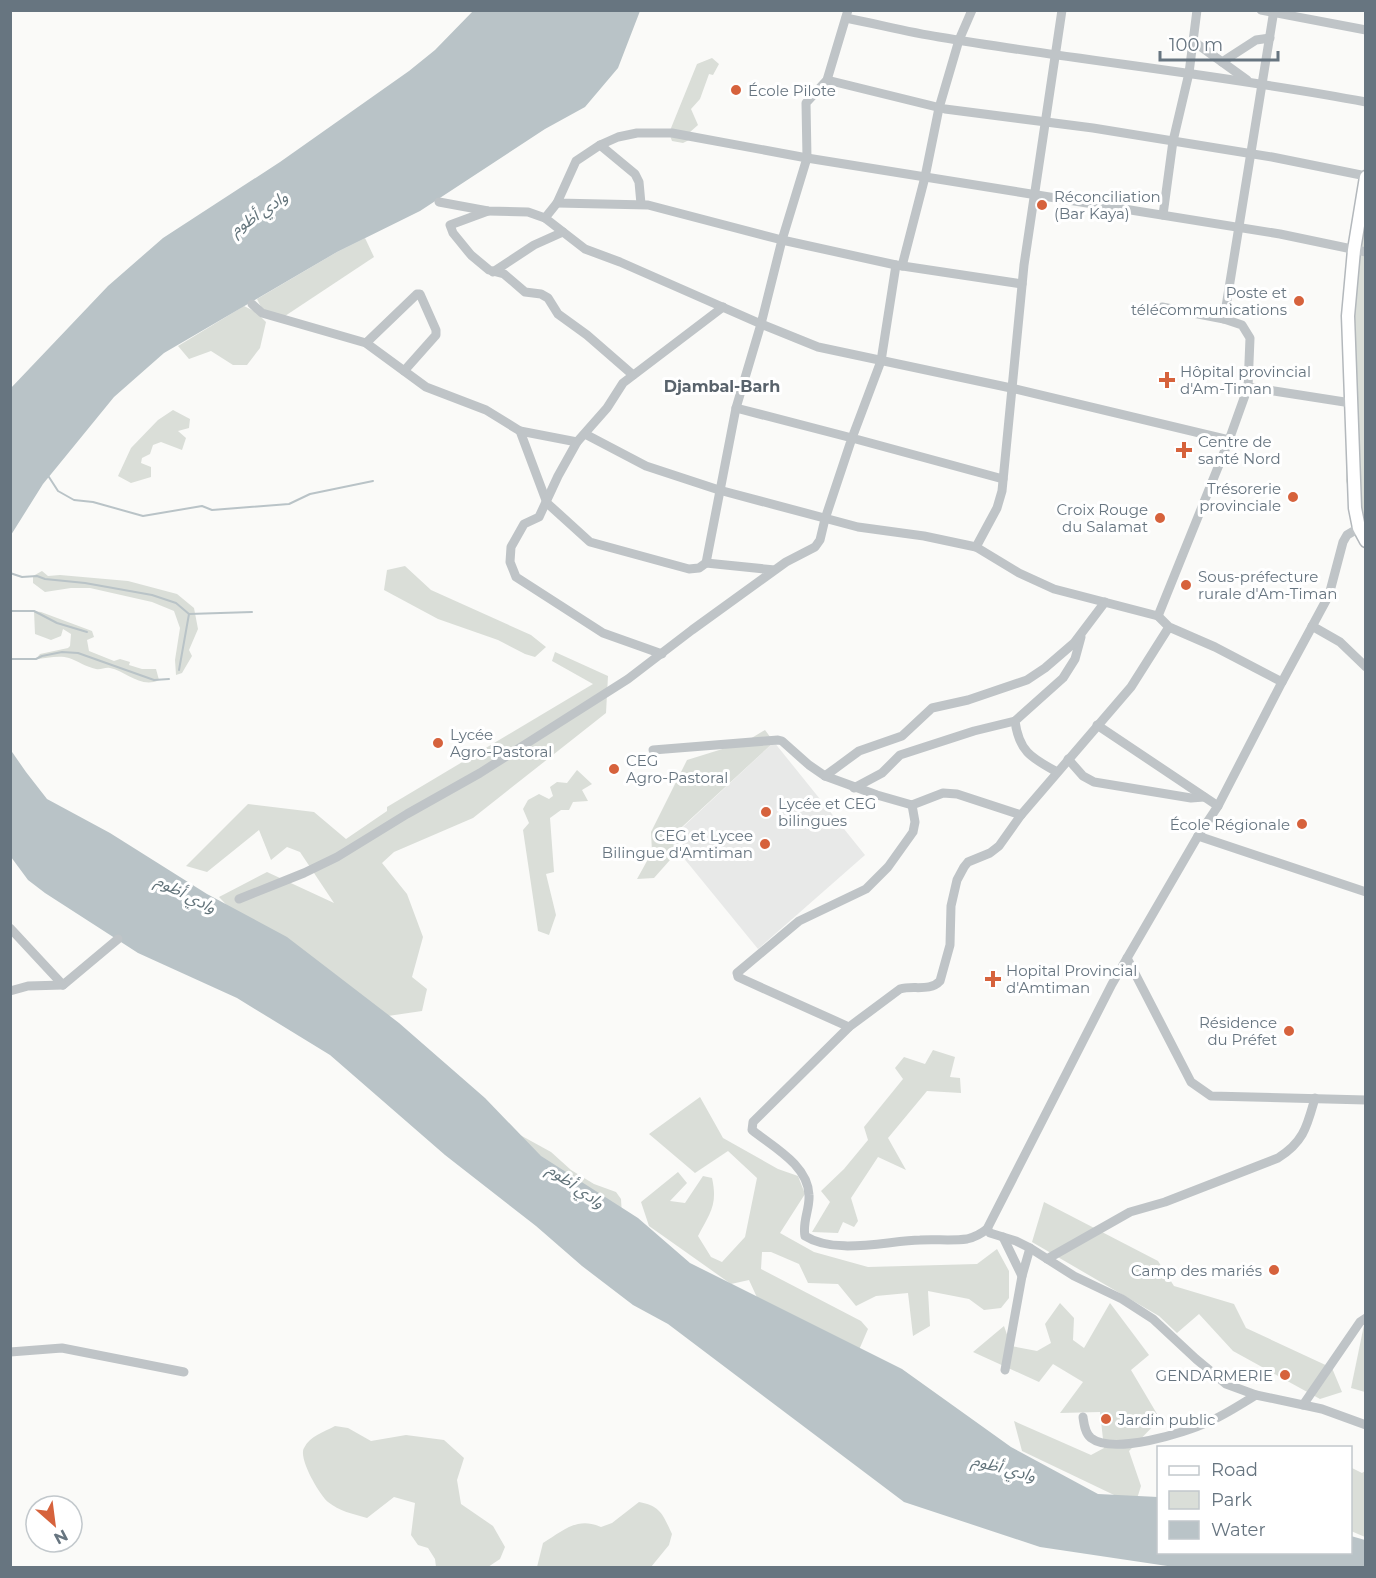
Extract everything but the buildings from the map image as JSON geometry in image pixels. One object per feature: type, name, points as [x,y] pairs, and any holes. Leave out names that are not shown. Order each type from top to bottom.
[{"type":"main road","points":[[1365,176],[1360,251],[1348,316],[1355,508],[1359,528],[1365,541]]},
{"type":"street","points":[[239,899],[337,857],[406,814],[480,773],[628,679],[775,570],[818,544],[852,438],[881,361],[899,266],[925,177],[939,108],[959,40],[972,10]]},
{"type":"street","points":[[976,547],[1001,500],[1022,284],[1062,10]]},
{"type":"street","points":[[1163,215],[1173,141],[1189,73],[1197,10]]},
{"type":"street","points":[[1261,10],[1365,30]]},
{"type":"street","points":[[1224,319],[1273,12]]},
{"type":"street","points":[[520,431],[547,503],[593,544],[689,569],[699,568],[705,563],[736,408],[807,158],[806,103],[827,80],[847,14],[959,40],[1250,82],[1365,102]]},
{"type":"street","points":[[1222,62],[1256,40],[1269,38]]},
{"type":"street","points":[[1193,41],[1250,82]]},
{"type":"street","points":[[827,80],[939,108],[1251,153],[1365,176]]},
{"type":"street","points":[[545,218],[556,202],[576,161],[600,145],[618,137],[637,133],[672,133],[807,158],[1239,227],[1360,251]]},
{"type":"street","points":[[600,145],[635,174],[639,182],[640,204]]},
{"type":"street","points":[[439,202],[488,211],[528,212],[545,218],[585,249],[818,347],[1011,388],[1228,440]]},
{"type":"street","points":[[556,202],[640,204],[782,240],[899,266],[1022,284]]},
{"type":"street","points":[[488,211],[450,225],[471,255],[493,272],[504,274],[525,292],[541,294],[548,298],[558,314],[587,335],[633,375]]},
{"type":"street","points":[[493,272],[534,245],[563,232]]},
{"type":"street","points":[[366,342],[417,294],[420,294],[436,333],[404,371]]},
{"type":"street","points":[[252,304],[262,313],[366,342],[426,387],[482,408],[520,431],[577,442]]},
{"type":"street","points":[[662,654],[610,637],[516,577],[510,562],[511,547],[524,524],[539,517],[579,437],[585,434],[607,408],[624,383],[723,307]]},
{"type":"street","points":[[1158,616],[1248,387],[1250,338],[1242,325],[1224,319],[1162,307]]},
{"type":"street","points":[[1248,387],[1351,403]]},
{"type":"street","points":[[736,408],[1003,478]]},
{"type":"street","points":[[585,434],[646,466],[718,490],[858,527],[924,536],[976,547],[1019,573],[1054,589],[1158,616],[1169,627],[1282,682]]},
{"type":"street","points":[[1169,627],[1131,687],[1021,815],[999,846],[968,862],[957,880],[951,906],[950,945],[940,981],[936,986],[900,989],[849,1027],[751,1126],[752,1130],[802,1172],[808,1184],[809,1196],[803,1228],[805,1236],[811,1240],[848,1246],[897,1241],[967,1239],[980,1235],[987,1228],[1127,958],[1218,806],[1329,595],[1343,542],[1347,535],[1359,528]]},
{"type":"street","points":[[705,563],[775,570]]},
{"type":"street","points":[[825,776],[859,751],[902,735],[932,708],[968,700],[1027,680],[1060,656],[1082,633],[1105,602]]},
{"type":"street","points":[[1312,626],[1340,642],[1365,667]]},
{"type":"street","points":[[854,788],[882,773],[900,755],[974,730],[1015,721],[1063,678],[1075,658],[1082,633]]},
{"type":"street","points":[[1015,721],[1017,736],[1031,757],[1057,772]]},
{"type":"street","points":[[1097,725],[1218,806]]},
{"type":"street","points":[[653,750],[778,740],[825,776],[854,788],[912,805],[943,793],[957,794],[1021,815]]},
{"type":"street","points":[[1068,759],[1083,776],[1094,782],[1191,798],[1204,797]]},
{"type":"street","points":[[849,1027],[738,977],[737,973],[799,921],[866,889],[888,867],[913,832],[915,822],[912,805]]},
{"type":"street","points":[[1198,836],[1365,892]]},
{"type":"street","points":[[10,928],[63,984]]},
{"type":"street","points":[[10,991],[36,985],[63,984],[118,939]]},
{"type":"street","points":[[1127,958],[1191,1082],[1210,1096],[1365,1100]]},
{"type":"street","points":[[1047,1259],[1130,1212],[1165,1202],[1278,1158],[1292,1149],[1302,1138],[1308,1126],[1315,1098]]},
{"type":"street","points":[[987,1228],[990,1233],[1030,1248],[1074,1276],[1122,1299],[1153,1319],[1227,1384],[1256,1395],[1322,1409],[1365,1425]]},
{"type":"street","points":[[1003,1237],[1022,1276]]},
{"type":"street","points":[[1005,1370],[1022,1276],[1030,1248]]},
{"type":"street","points":[[1303,1405],[1365,1318]]},
{"type":"street","points":[[10,1352],[62,1348],[184,1372]]},
{"type":"street","points":[[1083,1417],[1086,1430],[1094,1440],[1107,1443],[1131,1443],[1154,1440],[1208,1423],[1256,1395]]},
{"type":"shaded area","points":[[774,742],[865,855],[758,949],[669,840]]},
{"type":"green space","points":[[712,58],[719,64],[713,75],[709,74],[700,99],[691,109],[698,125],[690,132],[689,140],[683,143],[672,141],[669,133],[697,64]]},
{"type":"green space","points":[[1365,179],[1365,540],[1346,481],[1356,238]]},
{"type":"green space","points":[[365,238],[374,257],[285,316],[263,311],[257,299]]},
{"type":"green space","points":[[244,306],[256,312],[266,322],[260,348],[247,365],[233,365],[211,351],[189,359],[178,346]]},
{"type":"green space","points":[[173,410],[190,419],[189,428],[178,431],[186,438],[182,450],[161,442],[153,445],[150,454],[142,458],[141,463],[151,467],[151,477],[131,483],[118,476],[131,448],[158,420]]},
{"type":"green space","points":[[405,566],[431,590],[531,635],[546,647],[535,657],[525,654],[498,640],[438,619],[384,590],[387,570]]},
{"type":"green space","points":[[42,571],[48,576],[128,581],[177,594],[194,608],[198,629],[189,650],[192,656],[182,673],[176,675],[175,660],[180,628],[174,611],[152,602],[90,588],[45,592],[33,583],[33,576]]},
{"type":"green space","points":[[34,611],[92,631],[94,637],[87,640],[89,651],[114,661],[120,659],[130,662],[129,665],[142,669],[156,669],[159,680],[140,681],[116,670],[96,669],[65,657],[36,659],[40,654],[68,648],[71,634],[63,629],[61,636],[51,640],[35,634]]},
{"type":"green space","points":[[555,652],[608,676],[606,713],[473,818],[394,852],[382,863],[407,894],[423,937],[412,977],[427,989],[422,1011],[388,1016],[237,916],[219,897],[267,872],[334,903],[300,852],[287,847],[271,860],[259,830],[207,872],[186,866],[248,804],[314,812],[346,839],[387,811],[387,807],[593,684],[552,661]]},
{"type":"green space","points":[[765,730],[774,742],[669,839],[678,851],[654,878],[637,879],[652,852],[651,832],[687,760],[745,742]]},
{"type":"green space","points":[[577,770],[592,784],[582,790],[588,801],[573,802],[569,810],[561,810],[550,818],[554,872],[546,874],[556,915],[549,935],[538,931],[523,830],[529,823],[523,809],[528,800],[539,794],[549,799],[553,796],[550,787],[557,782],[567,783]]},
{"type":"green space","points":[[933,1050],[955,1057],[950,1077],[960,1078],[961,1093],[927,1091],[888,1138],[906,1170],[878,1157],[851,1198],[858,1221],[854,1227],[843,1222],[838,1233],[812,1232],[830,1202],[821,1191],[844,1169],[868,1140],[864,1127],[903,1079],[895,1068],[904,1057],[925,1064]]},
{"type":"green space","points":[[700,1097],[723,1138],[778,1169],[798,1176],[805,1194],[780,1233],[814,1252],[868,1267],[977,1264],[997,1249],[1009,1271],[1009,1298],[1001,1308],[984,1310],[969,1299],[928,1291],[930,1326],[913,1336],[908,1293],[876,1296],[856,1306],[838,1284],[808,1283],[799,1264],[771,1252],[762,1252],[761,1269],[861,1321],[868,1329],[852,1366],[760,1304],[749,1280],[731,1284],[649,1226],[641,1202],[678,1172],[687,1183],[670,1201],[685,1203],[703,1176],[712,1178],[713,1202],[698,1236],[711,1257],[722,1262],[745,1237],[757,1178],[728,1151],[695,1173],[649,1134]]},
{"type":"green space","points":[[511,1130],[551,1152],[571,1170],[594,1184],[616,1192],[621,1199],[622,1216],[572,1193]]},
{"type":"green space","points":[[1044,1202],[1158,1261],[1174,1286],[1234,1304],[1246,1328],[1332,1368],[1342,1392],[1320,1399],[1233,1351],[1199,1314],[1177,1333],[1159,1316],[1032,1242]]},
{"type":"green space","points":[[1060,1303],[1074,1318],[1073,1340],[1084,1348],[1110,1303],[1149,1355],[1131,1370],[1160,1419],[1129,1451],[1141,1486],[1135,1505],[1022,1451],[1014,1421],[1091,1455],[1104,1448],[1100,1412],[1060,1413],[1083,1382],[1053,1364],[1039,1382],[973,1352],[1004,1326],[1011,1346],[1037,1351],[1051,1343],[1045,1324]]},
{"type":"green space","points":[[1364,1325],[1366,1326],[1365,1392],[1351,1388]]},
{"type":"green space","points":[[335,1426],[348,1428],[371,1441],[406,1435],[444,1440],[464,1458],[457,1480],[461,1504],[493,1526],[505,1547],[500,1559],[488,1567],[436,1567],[435,1559],[428,1548],[418,1545],[411,1535],[415,1503],[394,1497],[367,1518],[341,1510],[328,1502],[310,1476],[303,1453],[310,1440]]},
{"type":"green space","points":[[1352,1468],[1362,1473],[1365,1471],[1365,1537],[1352,1531]]},
{"type":"green space","points":[[639,1502],[657,1509],[672,1534],[669,1545],[651,1567],[537,1567],[543,1543],[557,1534],[577,1524],[585,1523],[601,1527],[612,1523]]},
{"type":"water","name":"وادي أظوم","points":[[473,11],[640,11],[618,68],[585,107],[545,129],[420,211],[337,252],[164,353],[114,397],[43,484],[11,535],[10,389],[108,286],[163,238],[280,162],[409,71],[435,50]]},
{"type":"water","name":"وادي أظوم","points":[[10,749],[47,799],[110,833],[207,894],[287,937],[399,1023],[485,1098],[541,1156],[638,1218],[690,1263],[902,1369],[1011,1447],[1098,1494],[1157,1497],[1157,1554],[1352,1554],[1352,1536],[1365,1540],[1365,1567],[1174,1567],[1040,1547],[904,1502],[668,1324],[633,1305],[582,1266],[536,1226],[445,1155],[330,1055],[237,998],[138,953],[45,893],[28,880],[11,857]]},
{"type":"waterway","points":[[47,474],[58,491],[74,500],[93,502],[143,516],[202,506],[212,510],[289,504],[310,494],[373,481]]},
{"type":"waterway","points":[[10,573],[22,577],[37,576],[152,595],[176,603],[189,614],[252,612]]},
{"type":"waterway","points":[[10,611],[34,611],[57,623],[87,632]]},
{"type":"waterway","points":[[179,670],[189,614]]},
{"type":"waterway","points":[[10,659],[36,659],[62,652],[78,653],[154,680],[169,679]]},
{"type":"place","name":"École Pilote","points":[[736,90]]},
{"type":"place","name":"Réconciliation (Bar Kaya)","points":[[1042,205]]},
{"type":"place","name":"Poste et télécommunications","points":[[1299,301]]},
{"type":"place","name":"Hôpital provincial d'Am-Timan","points":[[1167,380]]},
{"type":"place","name":"Centre de santé Nord","points":[[1184,450]]},
{"type":"place","name":"Trésorerie provinciale","points":[[1293,497]]},
{"type":"place","name":"Croix Rouge du Salamat","points":[[1160,518]]},
{"type":"place","name":"Sous-préfecture rurale d'Am-Timan","points":[[1186,585]]},
{"type":"place","name":"Lycée Agro-Pastoral","points":[[438,743]]},
{"type":"place","name":"CEG Agro-Pastoral","points":[[614,769]]},
{"type":"place","name":"Lycée et CEG bilingues","points":[[766,812]]},
{"type":"place","name":"École Régionale","points":[[1302,824]]},
{"type":"place","name":"CEG et Lycee Bilingue d'Amtiman","points":[[765,844]]},
{"type":"place","name":"Hopital Provincial d'Amtiman","points":[[993,979]]},
{"type":"place","name":"Résidence du Préfet","points":[[1289,1031]]},
{"type":"place","name":"Camp des mariés","points":[[1274,1270]]},
{"type":"place","name":"GENDARMERIE","points":[[1285,1375]]},
{"type":"place","name":"Jardin public","points":[[1106,1419]]},
{"type":"district","name":"Djambal-Barh","points":[[722,386]]}]
